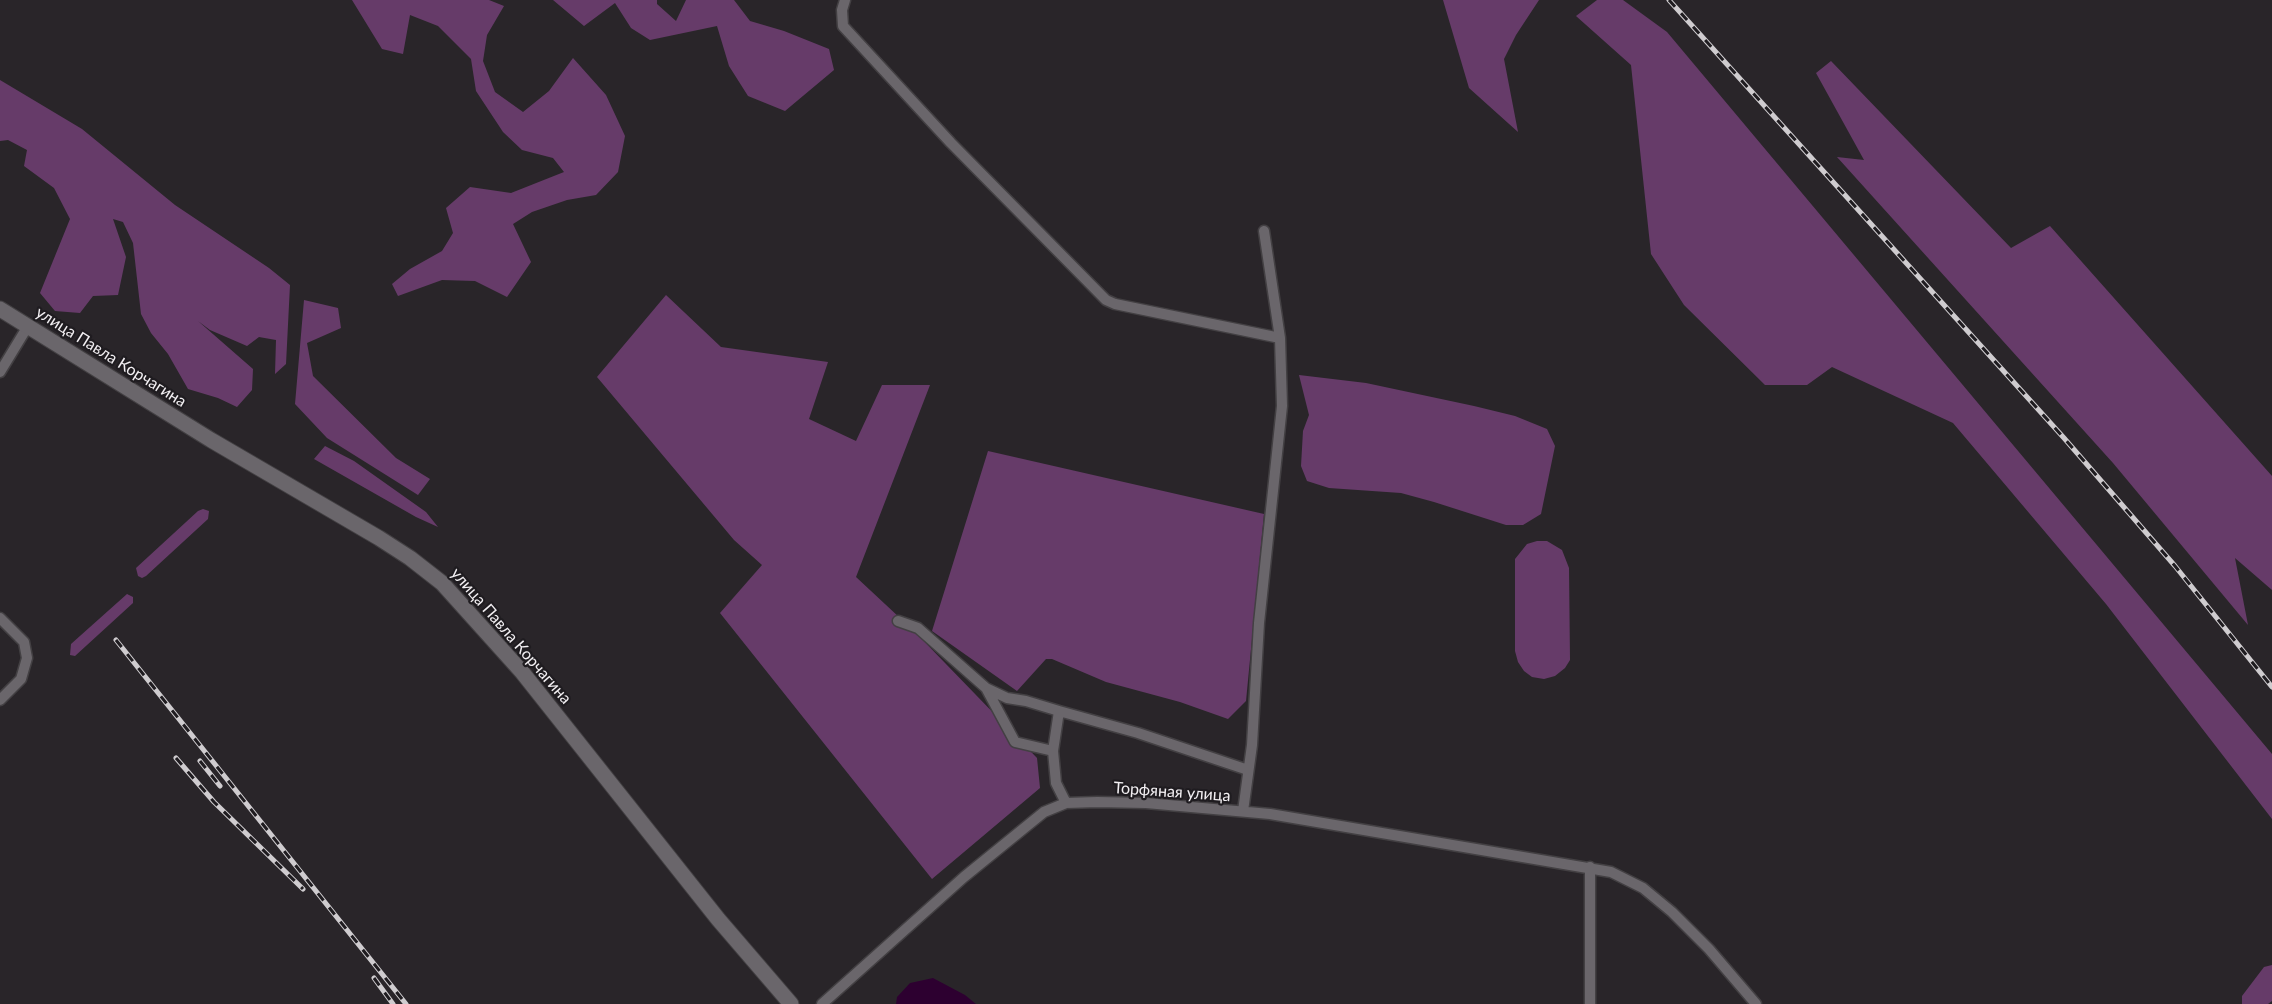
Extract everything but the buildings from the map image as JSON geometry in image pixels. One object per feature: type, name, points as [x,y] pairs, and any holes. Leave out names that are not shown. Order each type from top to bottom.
[{"type":"main road","name":"улица Павла Корчагина","points":[[0,309],[211,440],[396,548],[442,583],[522,672],[718,918],[790,1004]]},
{"type":"street","points":[[845,0],[842,10],[843,26],[951,143],[1106,300],[1115,304],[1280,338]]},
{"type":"street","points":[[1243,811],[1255,702],[1259,623],[1281,433],[1280,338],[1264,231]]},
{"type":"street","points":[[0,372],[28,326]]},
{"type":"street","points":[[0,618],[24,642],[27,658],[21,680],[0,700]]},
{"type":"street","points":[[898,621],[918,628],[986,688],[1007,698],[1026,700],[1138,733],[1248,770]]},
{"type":"street","points":[[986,688],[1015,742],[1053,751]]},
{"type":"street","points":[[1059,711],[1053,751],[1056,783],[1066,803]]},
{"type":"street","name":"Торфяная улица","points":[[822,1004],[964,877],[1044,812],[1066,803],[1146,803],[1243,811],[1611,872],[1632,881],[1662,903],[1693,931],[1756,1004]]},
{"type":"street","points":[[1590,867],[1590,1004]]},
{"type":"shaded area","points":[[352,0],[489,0],[504,6],[487,35],[483,61],[495,92],[523,112],[549,91],[573,58],[606,95],[625,136],[618,172],[596,195],[567,200],[532,212],[513,224],[531,262],[507,297],[475,281],[442,280],[398,296],[392,284],[410,269],[442,251],[453,233],[446,208],[470,187],[511,193],[564,172],[553,158],[522,150],[503,132],[476,91],[471,59],[438,26],[410,15],[403,54],[382,49]]},
{"type":"shaded area","points":[[553,0],[657,0],[657,4],[676,21],[686,0],[734,0],[750,21],[784,31],[829,49],[834,70],[785,111],[748,96],[729,66],[717,26],[650,40],[631,28],[615,3],[584,26]]},
{"type":"shaded area","points":[[1443,0],[1539,0],[1516,35],[1504,59],[1518,132],[1469,88]]},
{"type":"shaded area","points":[[1597,0],[1623,0],[1667,32],[2272,754],[2272,819],[2106,604],[1953,423],[1832,367],[1807,385],[1765,385],[1684,305],[1651,254],[1631,65],[1576,16]]},
{"type":"shaded area","points":[[1831,61],[2011,248],[2050,226],[2272,476],[2272,590],[2235,558],[2248,625],[2113,463],[1837,157],[1864,160],[1816,73]]},
{"type":"shaded area","points":[[0,80],[82,129],[175,205],[269,268],[290,285],[286,364],[275,374],[276,340],[259,337],[247,346],[210,330],[198,321],[253,369],[252,390],[237,407],[218,398],[188,389],[168,354],[151,333],[141,314],[133,243],[123,222],[113,219],[126,257],[118,295],[93,296],[80,313],[55,311],[40,293],[70,219],[54,188],[24,166],[27,150],[8,140],[0,141]]},
{"type":"shaded area","points":[[666,295],[721,347],[828,362],[809,419],[856,441],[882,385],[930,385],[856,577],[915,632],[1037,758],[1040,788],[932,879],[720,613],[762,565],[734,540],[597,377]]},
{"type":"shaded area","points":[[304,300],[338,308],[341,328],[307,343],[313,376],[396,458],[430,479],[418,495],[327,438],[295,404]]},
{"type":"shaded area","points":[[1299,375],[1366,383],[1474,406],[1515,416],[1547,429],[1555,446],[1541,514],[1523,525],[1506,525],[1401,493],[1329,488],[1307,481],[1301,466],[1303,431],[1309,415]]},
{"type":"shaded area","points":[[325,446],[354,461],[426,512],[438,527],[416,517],[314,459]]},
{"type":"shaded area","points":[[988,451],[1264,514],[1246,701],[1228,719],[1180,702],[1106,682],[1052,659],[1046,659],[1017,691],[932,631]]},
{"type":"shaded area","points":[[203,509],[209,511],[208,519],[146,576],[142,578],[138,576],[136,568],[198,511]]},
{"type":"shaded area","points":[[1547,541],[1562,550],[1569,568],[1570,660],[1565,668],[1555,676],[1544,679],[1532,677],[1524,671],[1515,651],[1515,559],[1527,544]]},
{"type":"shaded area","points":[[127,594],[133,597],[133,603],[75,656],[70,655],[71,644]]},
{"type":"shaded area","points":[[2272,965],[2272,1001],[2268,1004],[2242,1004],[2242,996],[2264,967]]},
{"type":"shaded area","points":[[933,978],[965,995],[976,1004],[896,1004],[897,997],[910,983]]},
{"type":"railway","points":[[1669,0],[2064,438],[2175,566],[2272,687]]},
{"type":"railway","points":[[116,640],[406,1004]]},
{"type":"railway","points":[[176,758],[214,802],[303,889]]},
{"type":"railway","points":[[200,761],[220,786]]},
{"type":"railway","points":[[374,978],[393,1004]]}]
